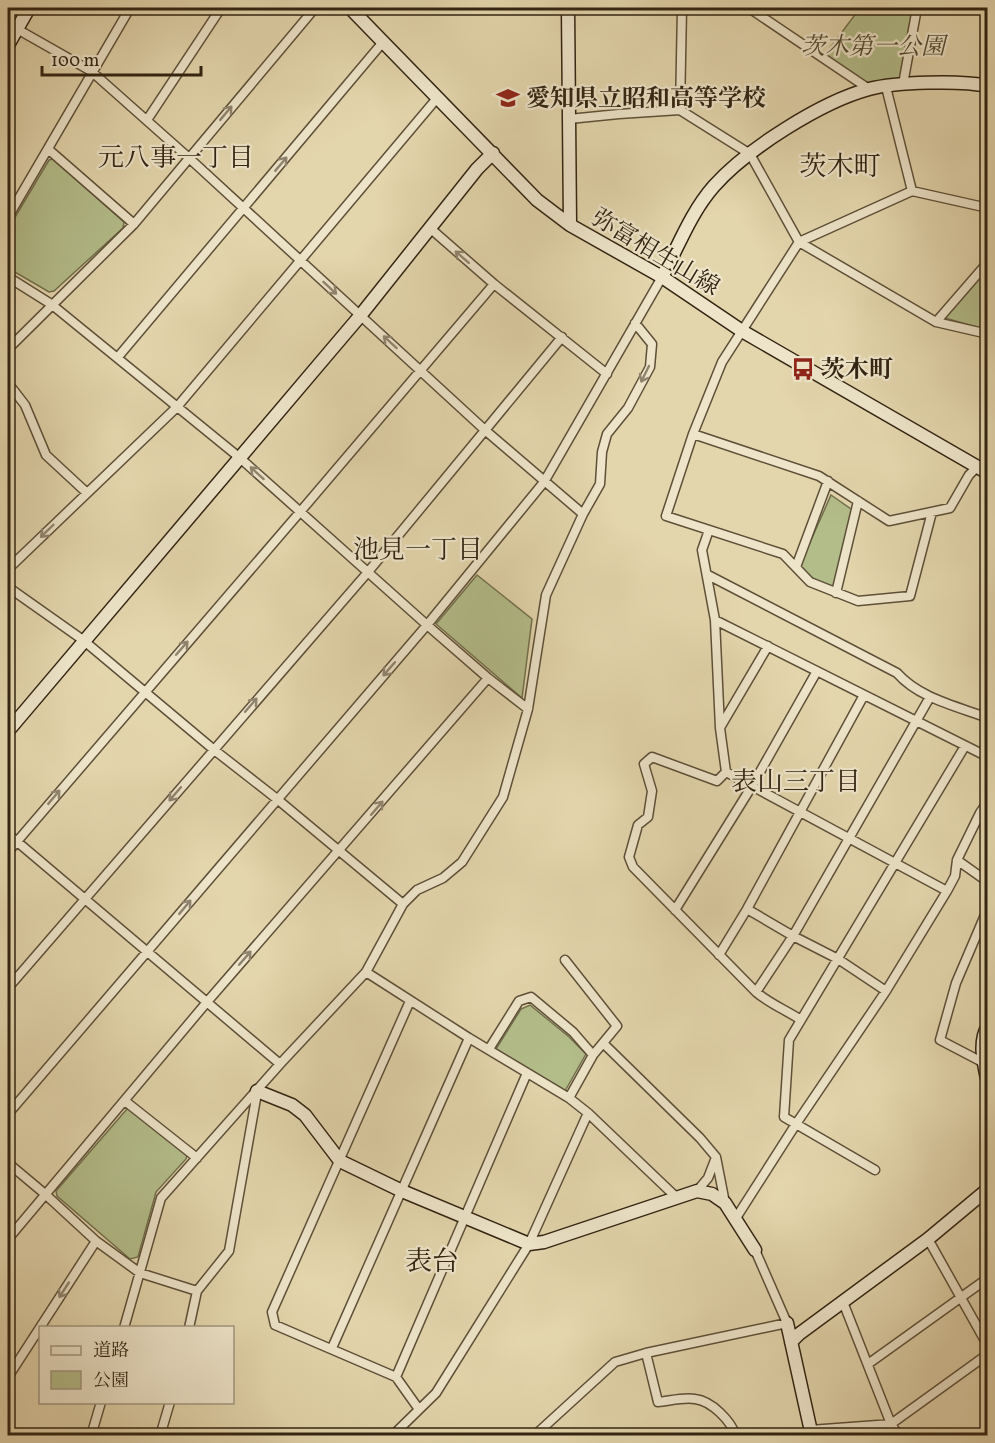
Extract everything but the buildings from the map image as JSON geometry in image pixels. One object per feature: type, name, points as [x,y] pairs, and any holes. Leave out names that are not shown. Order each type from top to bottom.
[{"type":"street","points":[[8,45],[29,8]]},
{"type":"street","points":[[8,217],[91,71],[130,8]]},
{"type":"street","points":[[147,120],[221,8]]},
{"type":"street","points":[[8,349],[134,224],[315,8]]},
{"type":"street","name":"弥富相生山線","points":[[350,8],[537,200],[570,225],[662,277],[742,331],[982,470]]},
{"type":"street","points":[[568,8],[570,225]]},
{"type":"street","points":[[680,110],[682,8]]},
{"type":"street","points":[[749,8],[869,89]]},
{"type":"street","points":[[903,84],[916,8]]},
{"type":"street","points":[[17,29],[91,71],[244,208],[486,431],[583,514]]},
{"type":"street","points":[[118,357],[384,42]]},
{"type":"street","points":[[8,1114],[427,625],[544,482],[662,277],[700,205],[714,186],[750,154],[808,116],[839,100],[869,89],[903,84],[960,83],[987,86]]},
{"type":"street","points":[[886,87],[912,191]]},
{"type":"street","points":[[8,569],[177,407],[438,98]]},
{"type":"street","points":[[569,119],[680,110],[750,154],[799,242],[936,322],[987,334]]},
{"type":"street","points":[[48,149],[134,224]]},
{"type":"street","points":[[8,731],[360,316],[431,230],[477,169],[493,153]]},
{"type":"street","points":[[932,512],[910,596],[858,601],[810,582],[783,554],[666,516],[693,434],[722,362],[799,242],[912,191],[987,208]]},
{"type":"street","points":[[431,230],[494,284],[607,374]]},
{"type":"street","points":[[936,322],[987,262]]},
{"type":"street","points":[[8,277],[51,304],[240,458],[427,625],[528,709]]},
{"type":"street","points":[[8,852],[494,284]]},
{"type":"street","points":[[125,1326],[161,1198],[280,1064],[366,972],[403,904],[417,890],[443,878],[462,862],[503,797],[528,709],[546,595],[583,514],[600,484],[602,452],[607,434],[628,408],[650,367],[652,344],[635,323]]},
{"type":"street","points":[[8,988],[84,897],[368,572],[562,337]]},
{"type":"street","points":[[8,383],[25,405],[46,455],[87,493]]},
{"type":"street","points":[[693,434],[819,476],[889,521],[950,508],[969,475],[982,470],[987,457]]},
{"type":"street","points":[[796,567],[828,482]]},
{"type":"street","points":[[836,593],[858,501]]},
{"type":"street","points":[[710,530],[702,550],[715,620],[720,728],[726,772]]},
{"type":"street","points":[[708,575],[897,673],[907,685],[930,697],[987,718]]},
{"type":"street","points":[[8,587],[83,640],[403,904]]},
{"type":"street","points":[[715,620],[987,757]]},
{"type":"street","points":[[720,728],[768,646]]},
{"type":"street","points":[[675,909],[752,786],[817,671]]},
{"type":"street","points":[[8,1239],[207,1002],[339,853],[488,678]]},
{"type":"street","points":[[719,955],[747,909],[864,695]]},
{"type":"street","points":[[756,992],[793,936],[847,838],[930,697]]},
{"type":"street","points":[[875,1170],[784,1117],[789,1040],[966,746]]},
{"type":"street","points":[[726,772],[717,781],[652,758],[644,764],[652,791],[648,817],[638,825],[629,857],[633,867],[756,992],[768,1003],[783,1008],[801,1020]]},
{"type":"street","points":[[726,772],[947,891]]},
{"type":"street","points":[[736,1218],[886,990],[947,891],[955,876],[957,860],[987,801]]},
{"type":"street","points":[[8,834],[280,1064]]},
{"type":"street","points":[[957,860],[987,882]]},
{"type":"street","points":[[984,1063],[940,1040],[956,983],[987,908]]},
{"type":"street","points":[[747,909],[838,959],[886,990]]},
{"type":"street","points":[[566,960],[616,1026],[593,1055],[569,1098]]},
{"type":"street","points":[[366,972],[569,1098],[588,1113],[676,1197]]},
{"type":"street","points":[[489,1049],[519,1001],[531,998],[573,1032],[593,1055]]},
{"type":"street","points":[[410,1001],[272,1312],[275,1325],[396,1377],[418,1408]]},
{"type":"street","points":[[987,1026],[983,1034],[987,1083]]},
{"type":"street","points":[[332,1348],[469,1038]]},
{"type":"street","points":[[603,1043],[700,1138],[716,1157],[725,1203]]},
{"type":"street","points":[[396,1377],[527,1073]]},
{"type":"street","points":[[257,1091],[292,1105],[305,1115],[340,1161],[402,1191],[529,1244],[544,1242],[697,1191],[712,1194],[725,1203],[755,1250],[787,1323],[811,1433],[891,1424],[987,1354]]},
{"type":"street","points":[[189,1326],[197,1291],[229,1251],[257,1091]]},
{"type":"street","points":[[125,1101],[196,1158]]},
{"type":"street","points":[[392,1436],[418,1408],[436,1393],[529,1244],[588,1113]]},
{"type":"street","points":[[697,1191],[708,1178],[716,1157]]},
{"type":"street","points":[[8,1163],[96,1241],[140,1273],[197,1291]]},
{"type":"street","points":[[791,1342],[928,1239],[987,1189]]},
{"type":"street","points":[[928,1239],[987,1346]]},
{"type":"street","points":[[41,1326],[96,1241]]},
{"type":"street","points":[[868,1364],[987,1278]]},
{"type":"street","points":[[843,1302],[891,1424],[899,1436]]},
{"type":"street","points":[[534,1436],[615,1362],[646,1353],[787,1323]]},
{"type":"street","points":[[8,1377],[39,1329]]},
{"type":"street","points":[[646,1353],[658,1402],[695,1399],[711,1405],[733,1427],[736,1436]]},
{"type":"street","points":[[91,1436],[100,1404]]},
{"type":"street","points":[[160,1436],[169,1404]]},
{"type":"green space","name":"茨木第一公園","points":[[860,8],[907,8],[914,15],[900,83],[870,87],[824,56]]},
{"type":"green space","points":[[53,159],[124,222],[123,228],[54,291],[49,292],[8,268],[8,229],[49,160]]},
{"type":"green space","points":[[987,269],[987,330],[945,318]]},
{"type":"green space","points":[[831,495],[854,511],[833,588],[813,580],[800,565]]},
{"type":"green space","points":[[477,575],[532,619],[522,698],[436,624]]},
{"type":"green space","points":[[530,1005],[586,1054],[565,1091],[496,1049],[521,1009]]},
{"type":"green space","points":[[127,1109],[131,1109],[187,1155],[186,1159],[156,1192],[138,1257],[130,1259],[57,1196],[56,1191]]},
{"type":"place","name":"愛知県立昭和高等学校","points":[[508,98]]},
{"type":"place","name":"茨木町","points":[[803,369]]},
{"type":"district","name":"元八事一丁目","points":[[176,157]]},
{"type":"district","name":"茨木町","points":[[840,166]]},
{"type":"district","name":"池見一丁目","points":[[418,549]]},
{"type":"district","name":"表山三丁目","points":[[796,781]]},
{"type":"district","name":"表台","points":[[432,1261]]}]
